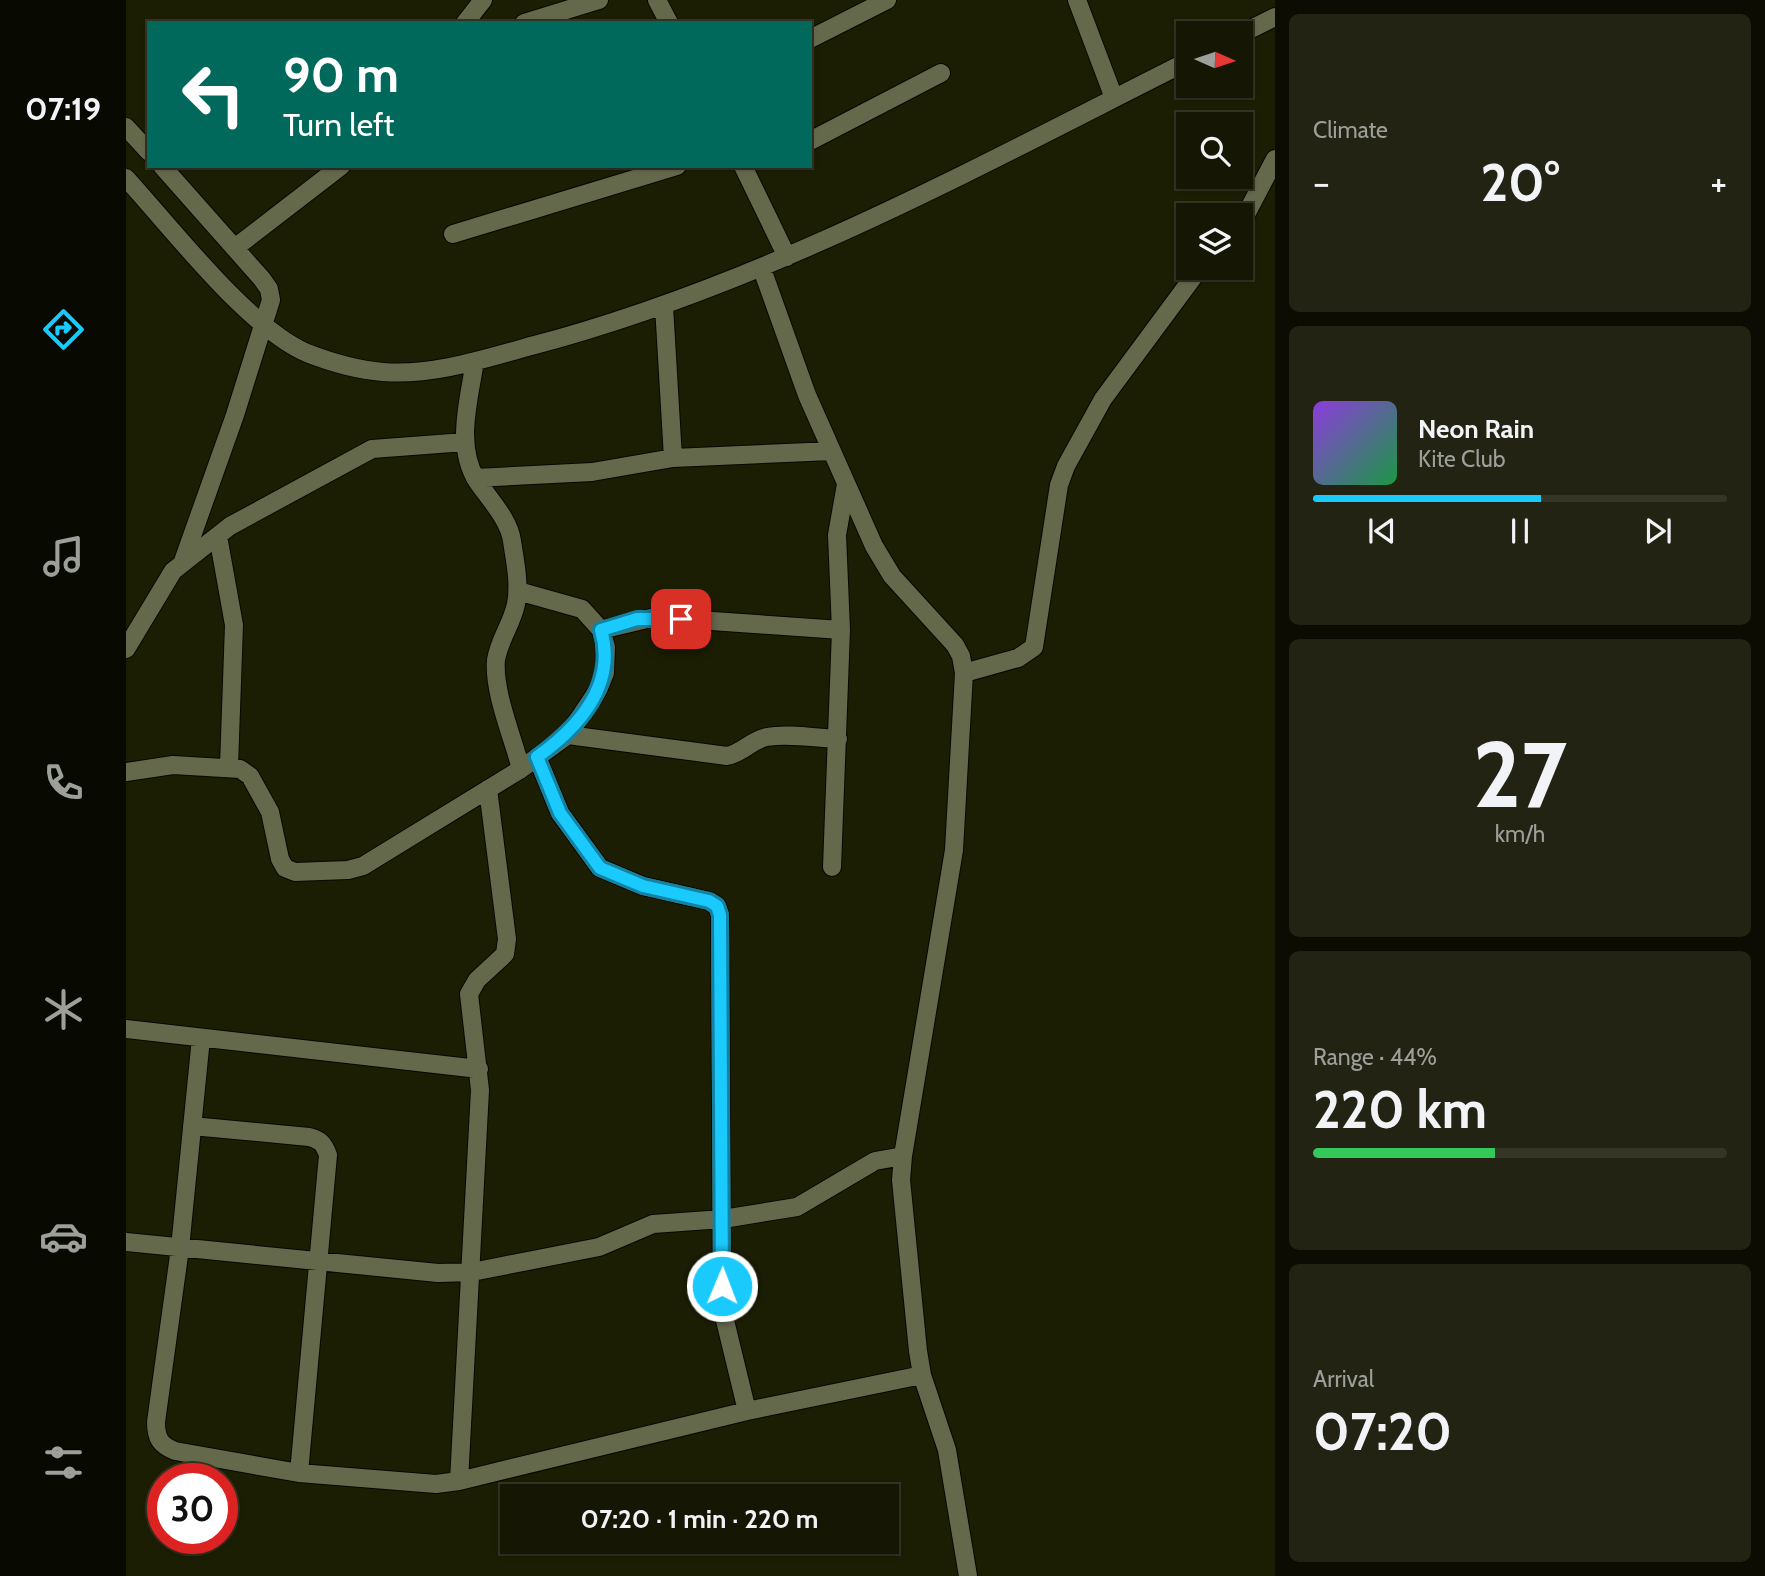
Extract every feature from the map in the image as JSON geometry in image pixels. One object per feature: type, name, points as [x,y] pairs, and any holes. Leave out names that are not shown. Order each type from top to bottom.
[{"type":"street","points":[[467,21],[483,0]]},
{"type":"street","points":[[531,21],[599,0]]},
{"type":"street","points":[[812,38],[887,0]]},
{"type":"street","points":[[1077,0],[1114,98]]},
{"type":"street","points":[[1253,28],[1275,17]]},
{"type":"street","points":[[126,178],[244,308],[309,353],[386,373],[454,367],[617,324],[762,269],[948,182],[1176,67]]},
{"type":"street","points":[[812,140],[941,73]]},
{"type":"street","points":[[126,127],[147,150]]},
{"type":"street","points":[[1252,203],[1275,159]]},
{"type":"street","points":[[164,168],[236,247],[269,289],[265,324],[182,564]]},
{"type":"street","points":[[236,247],[338,168]]},
{"type":"street","points":[[453,234],[670,168]]},
{"type":"street","points":[[748,168],[786,257]]},
{"type":"street","points":[[762,269],[807,395],[883,563],[955,645],[961,656],[964,673],[954,850],[901,1180],[922,1375],[947,1450],[968,1576]]},
{"type":"street","points":[[964,673],[1018,659],[1034,647],[1059,485],[1066,466],[1103,399],[1191,280]]},
{"type":"street","points":[[664,306],[673,458]]},
{"type":"street","points":[[475,361],[465,442],[467,459],[475,478],[512,536],[518,591],[516,607],[499,645],[496,662],[497,680],[521,769]]},
{"type":"street","points":[[126,649],[164,583],[182,564],[230,526],[372,449],[465,442]]},
{"type":"street","points":[[475,478],[592,472],[673,458],[832,451]]},
{"type":"street","points":[[832,867],[841,630],[837,535],[846,484]]},
{"type":"street","points":[[218,536],[234,625],[229,766]]},
{"type":"street","points":[[126,772],[173,765],[229,766],[250,776],[270,812],[280,859],[285,868],[295,872],[348,870],[363,866],[521,769],[568,735],[598,690],[605,673],[606,647],[601,630],[582,608],[518,591]]},
{"type":"street","points":[[601,630],[655,617],[841,630]]},
{"type":"street","points":[[568,735],[727,756],[738,754],[757,740],[769,737],[838,739]]},
{"type":"street","points":[[537,757],[560,813],[600,868],[643,886],[709,901],[717,906],[720,915],[722,1308],[747,1411]]},
{"type":"street","points":[[459,1481],[472,1272],[479,1069],[469,994],[477,980],[506,954],[507,939],[488,789]]},
{"type":"street","points":[[126,1029],[479,1069]]},
{"type":"street","points":[[201,1038],[180,1248],[156,1436],[163,1446],[175,1451],[299,1473],[436,1484],[459,1481],[747,1411],[922,1375]]},
{"type":"street","points":[[192,1126],[319,1139],[328,1155],[299,1473]]},
{"type":"street","points":[[126,1242],[438,1273],[472,1272],[599,1247],[653,1224],[723,1219],[797,1207],[875,1161],[903,1156]]},
{"type":"route","points":[[681,619],[637,619],[601,630],[606,647],[605,673],[598,690],[568,735],[537,757],[560,813],[582,839],[593,861],[600,868],[643,886],[709,901],[717,906],[720,915],[722,1286]]}]
